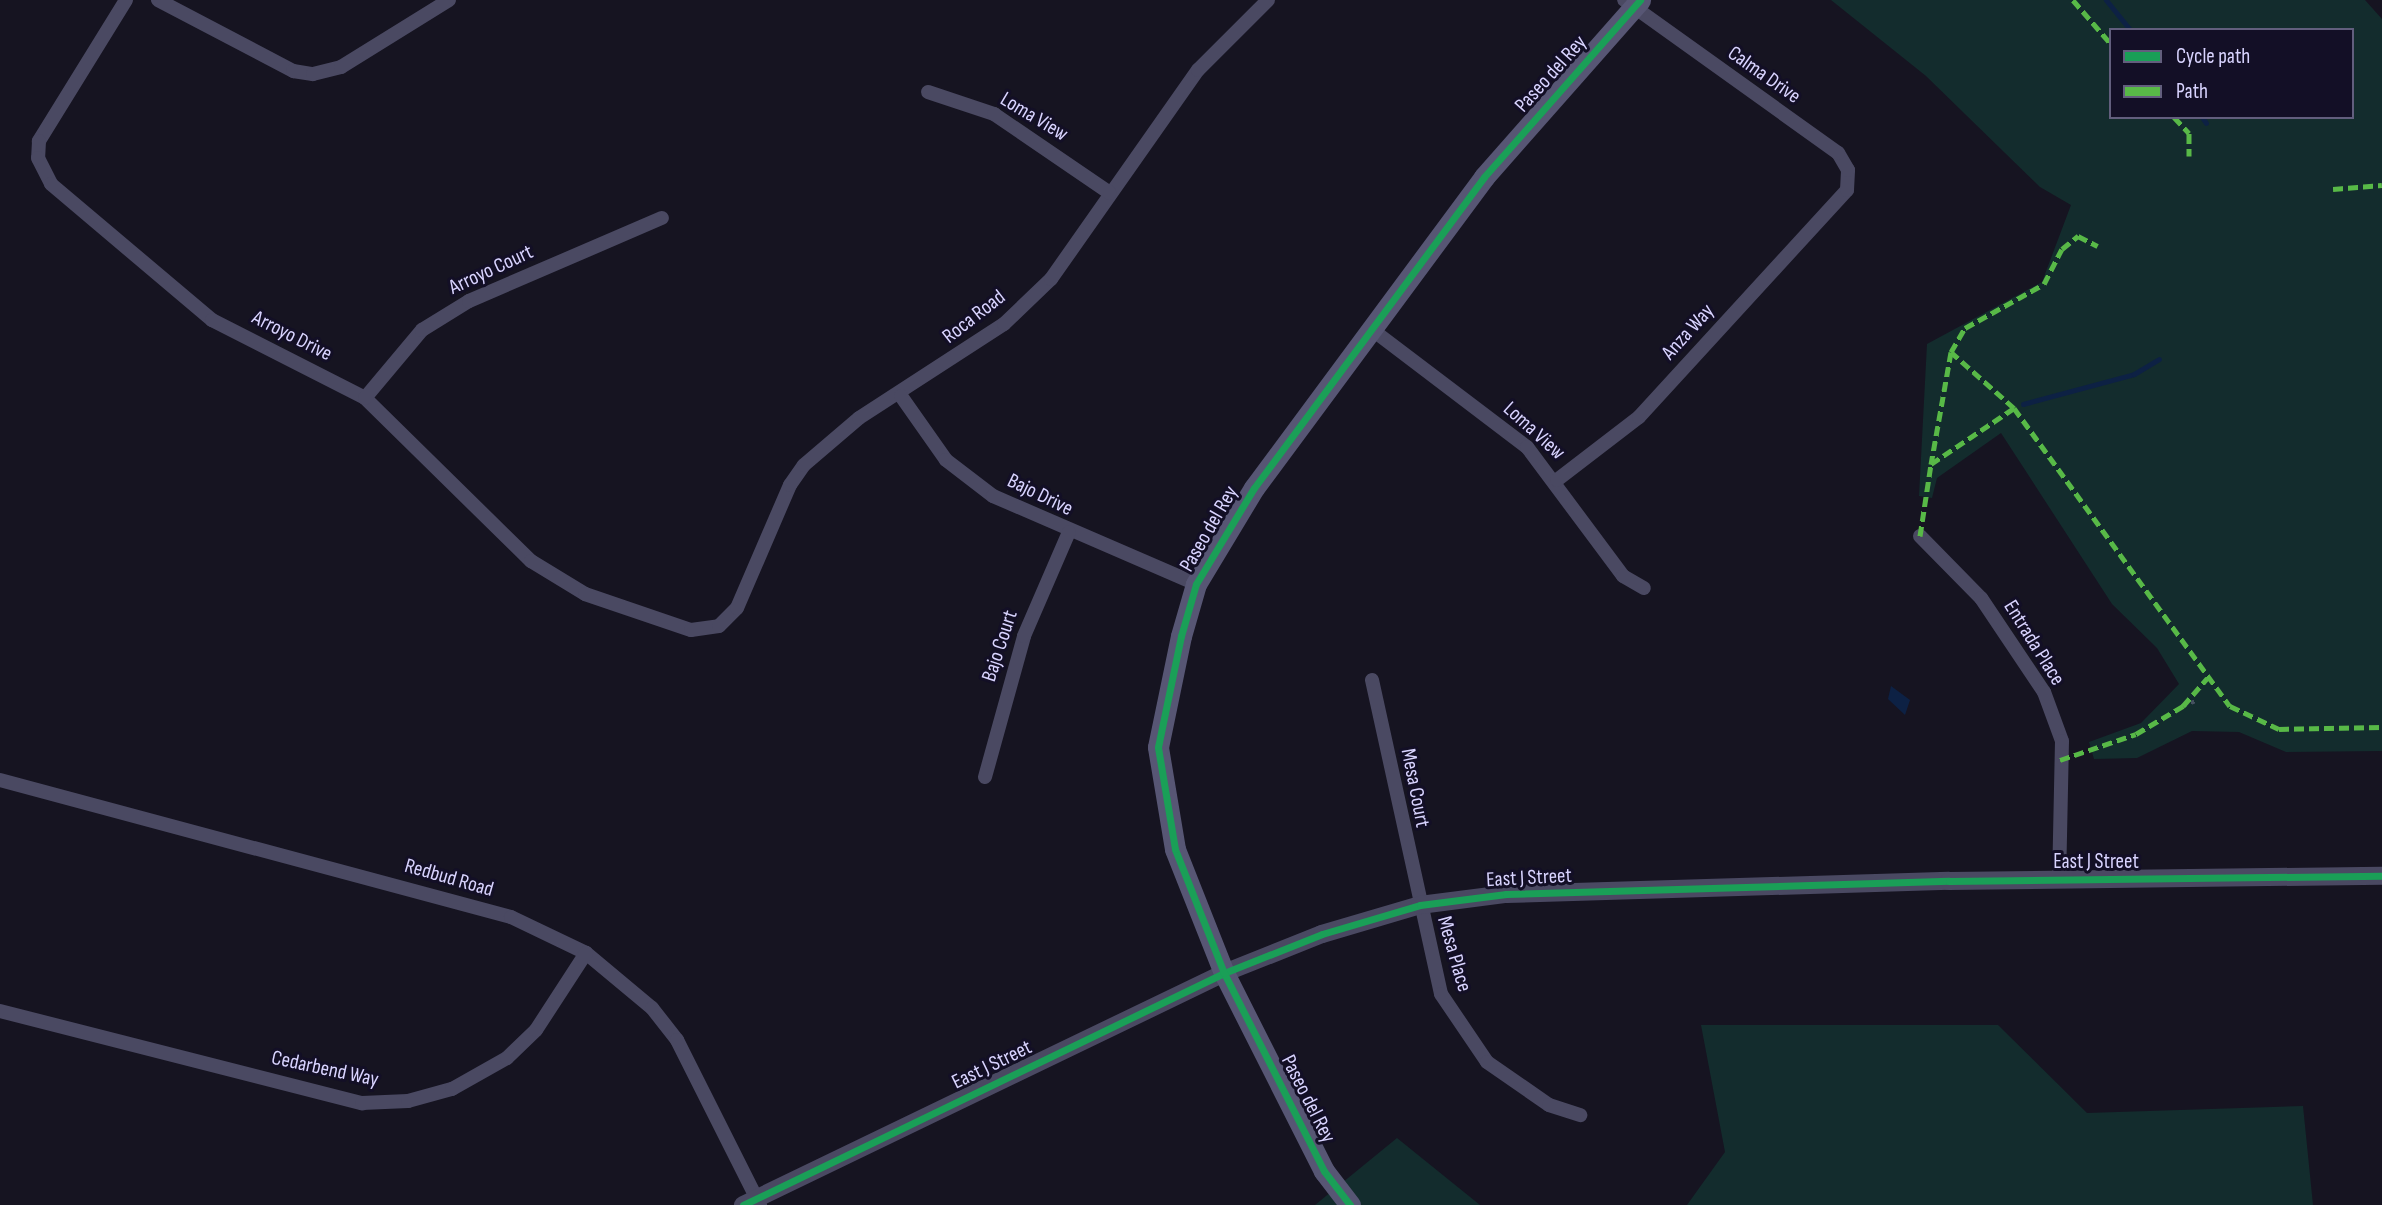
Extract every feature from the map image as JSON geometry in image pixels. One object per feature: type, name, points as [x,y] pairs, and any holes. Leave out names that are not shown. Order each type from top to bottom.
[{"type":"main road","name":"Paseo del Rey","points":[[1350,1205],[1324,1171],[1224,973],[1175,849],[1158,747],[1196,584],[1254,488],[1370,328],[1484,177],[1632,3]]},
{"type":"street","name":"Arroyo Drive","points":[[126,0],[39,141],[38,158],[51,184],[212,320],[365,398],[531,561],[585,594],[691,630]]},
{"type":"street","points":[[158,0],[293,71],[313,74],[341,67],[450,0]]},
{"type":"street","name":"Roca Road","points":[[691,630],[719,626],[737,608],[790,485],[804,466],[839,432],[901,396],[1004,324],[1051,279],[1198,70],[1261,2]]},
{"type":"street","name":"Calma Drive","points":[[1632,3],[1838,153],[1848,170],[1841,201]]},
{"type":"street","name":"Loma View","points":[[928,92],[994,114],[1110,193]]},
{"type":"street","name":"Anza Way","points":[[1557,480],[1639,416],[1841,201]]},
{"type":"street","name":"Arroyo Court","points":[[365,398],[422,330],[469,301],[662,218]]},
{"type":"street","name":"Loma View","points":[[1370,328],[1527,447],[1557,480],[1623,576],[1644,588]]},
{"type":"street","name":"Bajo Drive","points":[[901,396],[946,460],[993,496],[1069,532],[1196,584]]},
{"type":"street","name":"Bajo Court","points":[[985,778],[1024,636],[1069,532]]},
{"type":"street","name":"Entrada Place","points":[[1920,536],[1981,598],[2044,692],[2062,741],[2059,880]]},
{"type":"street","name":"Mesa Court","points":[[1372,680],[1420,905]]},
{"type":"street","name":"Redbud Road","points":[[0,780],[512,917],[586,953],[644,1000],[677,1041],[753,1203]]},
{"type":"street","name":"East J Street","points":[[753,1203],[1224,973],[1322,934],[1420,905],[1506,894],[2059,880],[2382,876]]},
{"type":"street","name":"Mesa Place","points":[[1420,905],[1433,971],[1458,1028],[1513,1084],[1580,1115]]},
{"type":"street","name":"Cedarbend Way","points":[[0,1012],[362,1103],[408,1101],[452,1089],[507,1058],[536,1030],[586,953]]},
{"type":"path","points":[[2183,706],[2196,701]]},
{"type":"green space","points":[[1831,0],[2365,0],[2382,19],[2382,751],[2286,752],[2239,732],[2192,731],[2137,758],[2094,759],[2089,742],[2141,723],[2179,684],[2157,648],[2112,604],[2001,433],[1937,478],[1932,498],[1919,496],[1927,344],[2042,282],[2071,205],[2040,187],[1926,76]]},
{"type":"green space","points":[[1701,1025],[1998,1025],[2087,1113],[2303,1106],[2313,1205],[1687,1205],[1725,1152]]},
{"type":"green space","points":[[1397,1138],[1480,1205],[1315,1205]]},
{"type":"water","points":[[1891,686],[1910,700],[1905,715],[1888,699]]},
{"type":"waterway","points":[[2106,0],[2128,28]]},
{"type":"waterway","points":[[2203,119],[2206,123]]},
{"type":"waterway","points":[[2023,404],[2134,374],[2159,359]]},
{"type":"marked path","points":[[2073,0],[2109,42]]},
{"type":"marked path","points":[[2176,119],[2189,133],[2189,156]]},
{"type":"marked path","points":[[2333,189],[2382,185]]},
{"type":"marked path","points":[[1951,352],[1965,328],[2044,284],[2062,249],[2078,236],[2098,246]]},
{"type":"marked path","points":[[1920,536],[1931,464],[2014,408],[1951,352],[1931,464]]},
{"type":"marked path","points":[[2014,408],[2230,706],[2279,729],[2382,727]]},
{"type":"marked path","points":[[2060,760],[2136,734],[2183,706],[2207,678]]},
{"type":"cycle path","points":[[1350,1205],[1324,1171],[1224,973],[1175,849],[1158,747],[1181,636],[1196,584],[1254,488],[1484,177],[1640,0]]},
{"type":"cycle path","points":[[743,1205],[1224,973],[1322,934],[1420,905],[1506,894],[1949,881],[2382,876]]}]
